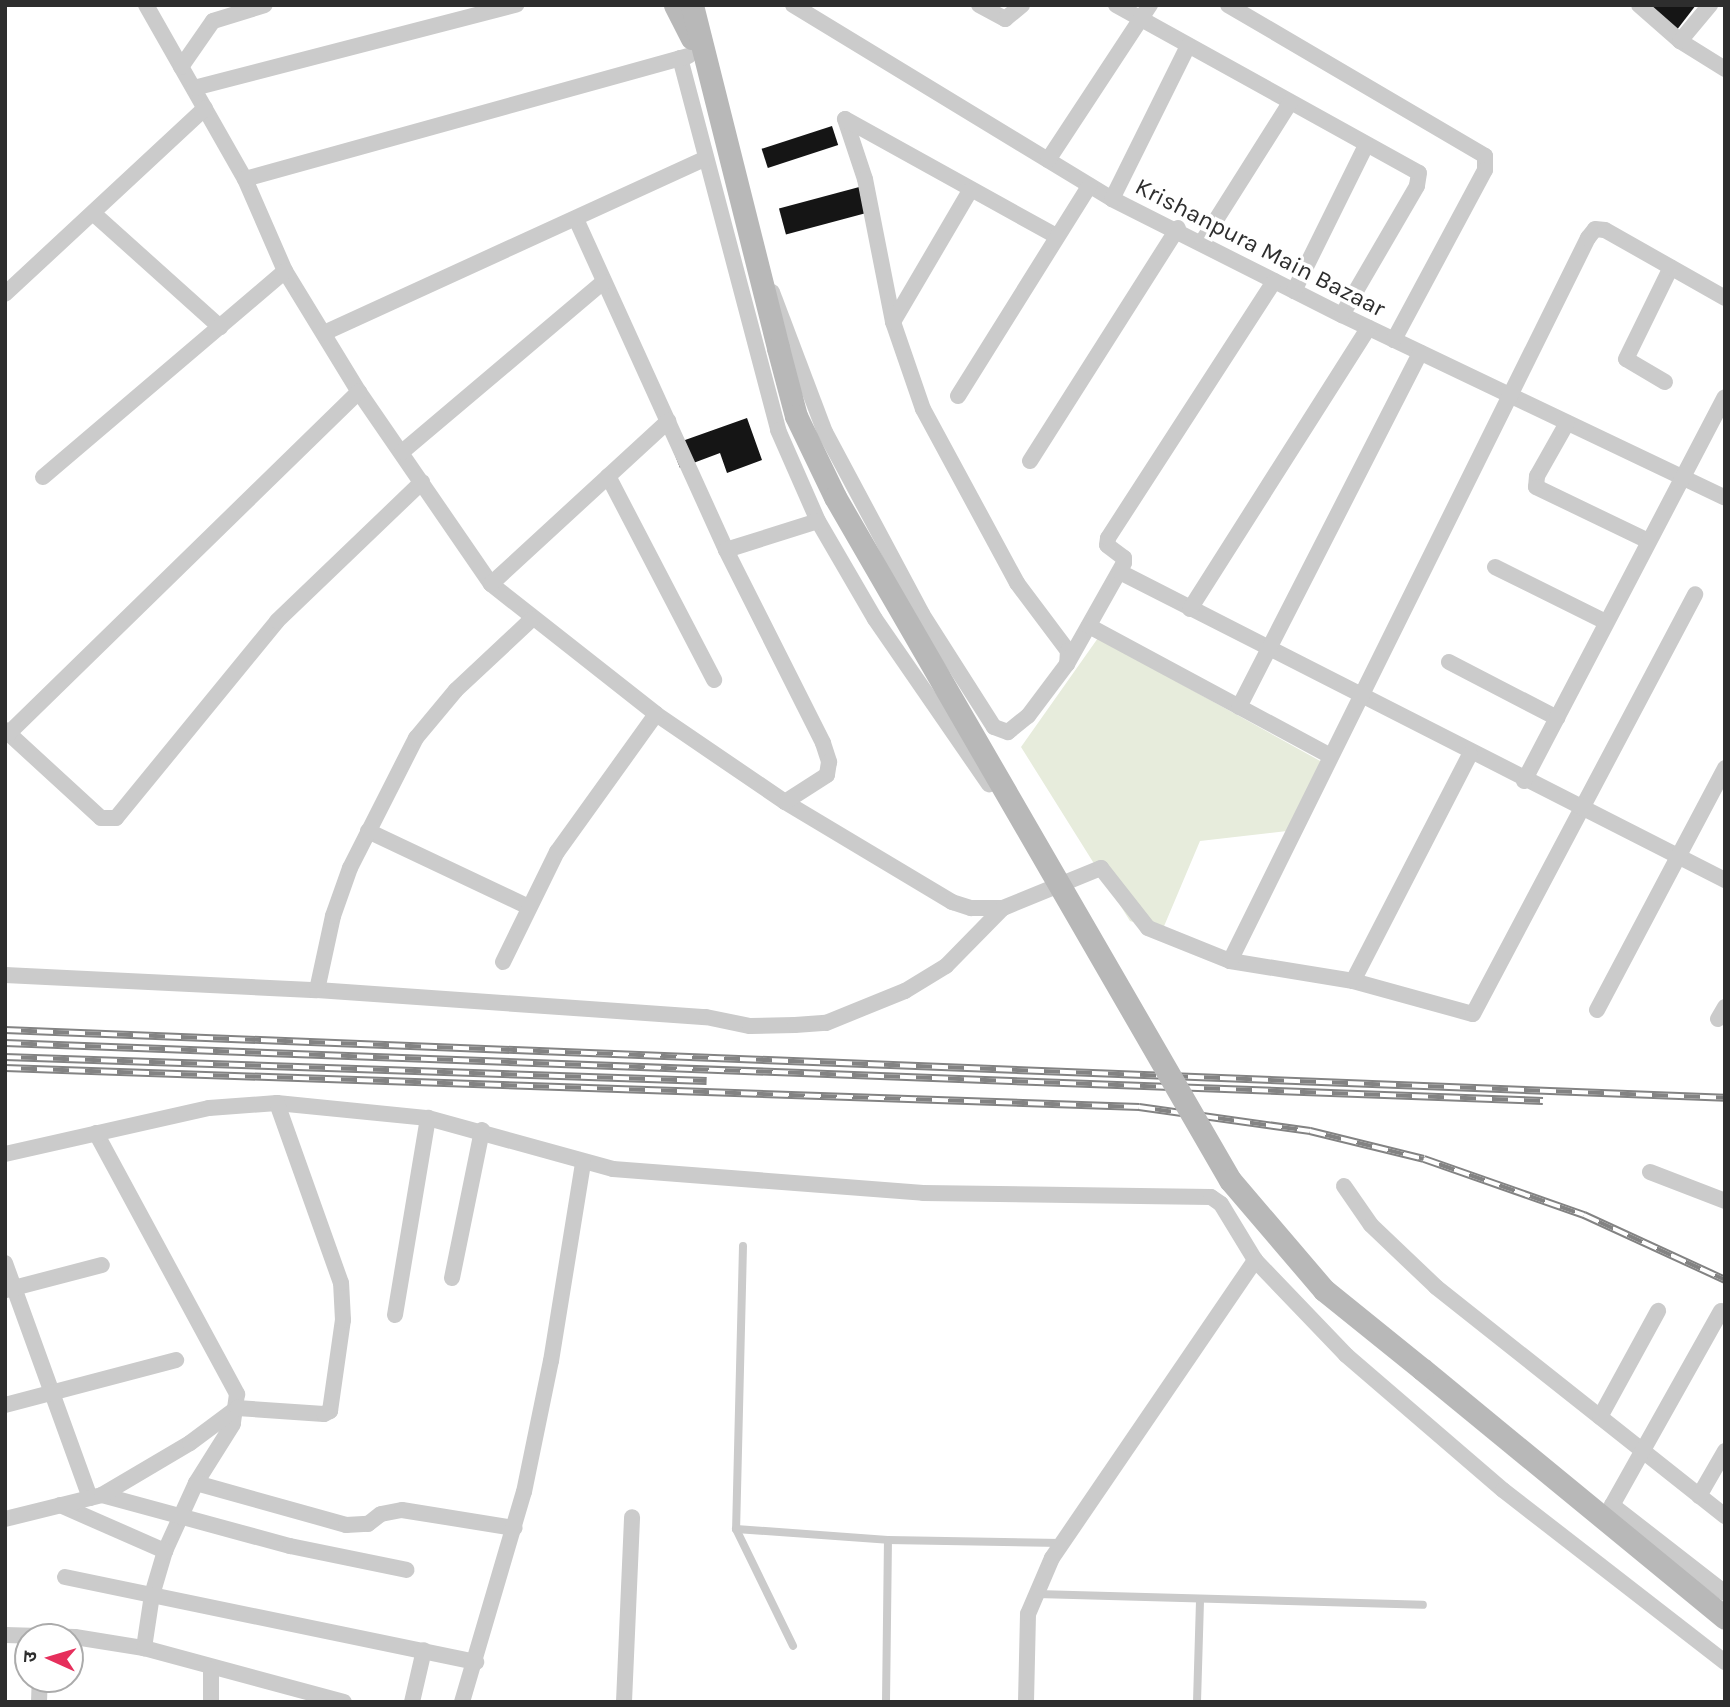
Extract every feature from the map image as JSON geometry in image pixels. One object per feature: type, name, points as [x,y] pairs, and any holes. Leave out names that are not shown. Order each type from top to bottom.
[{"type":"main road","points":[[675,5],[753,250],[796,416],[835,498],[1230,1180],[1324,1290],[1725,1618]]},
{"type":"main road","points":[[691,55],[692,5]]},
{"type":"street","points":[[146,5],[245,179],[285,271],[359,392],[491,584],[532,619],[656,714],[785,802],[952,902],[971,908],[1003,908]]},
{"type":"street","points":[[181,67],[223,5]]},
{"type":"street","points":[[213,21],[265,5]]},
{"type":"street","points":[[194,88],[516,5]]},
{"type":"street","name":"Krishanpura Main Bazaar","points":[[793,5],[1112,199],[1178,228],[1274,281],[1368,328],[1725,498]]},
{"type":"street","points":[[979,5],[1005,19],[1021,5]]},
{"type":"street","points":[[1116,5],[1420,178],[1342,315]]},
{"type":"street","points":[[1048,160],[1150,5]]},
{"type":"street","points":[[1228,5],[1485,156],[1485,170],[1394,340]]},
{"type":"street","points":[[1639,5],[1680,41],[1725,69]]},
{"type":"street","points":[[1680,41],[1710,5]]},
{"type":"street","points":[[1112,199],[1188,46]]},
{"type":"street","points":[[245,179],[691,55],[706,158],[778,430],[818,521],[875,619],[979,768],[1052,888]]},
{"type":"street","points":[[1202,242],[1290,103]]},
{"type":"street","points":[[5,294],[205,108]]},
{"type":"street","points":[[1056,236],[845,120],[865,179],[893,322],[923,409],[1017,583],[1068,651],[1067,664]]},
{"type":"street","points":[[1294,291],[1366,145]]},
{"type":"street","points":[[324,333],[706,158]]},
{"type":"street","points":[[958,396],[1089,186]]},
{"type":"street","points":[[893,322],[970,191]]},
{"type":"street","points":[[93,213],[220,327]]},
{"type":"street","points":[[576,219],[726,550],[829,762],[822,780],[785,802]]},
{"type":"street","points":[[1030,461],[1178,228]]},
{"type":"street","points":[[1230,961],[1359,697],[1595,229],[1605,230],[1725,298]]},
{"type":"street","points":[[753,250],[825,432],[922,614],[994,727],[1008,732],[1028,716],[1067,664],[1120,572],[1124,558],[1109,548],[1108,538],[1274,281]]},
{"type":"street","points":[[1665,382],[1626,359],[1671,267]]},
{"type":"street","points":[[43,477],[285,271]]},
{"type":"street","points":[[402,452],[603,282]]},
{"type":"street","points":[[1190,609],[1368,328]]},
{"type":"street","points":[[1239,707],[1420,353]]},
{"type":"street","points":[[359,392],[7,731],[101,818],[116,818],[277,621],[422,482]]},
{"type":"street","points":[[1524,781],[1725,397]]},
{"type":"street","points":[[491,584],[668,421]]},
{"type":"street","points":[[1567,423],[1537,476],[1536,487],[1648,541]]},
{"type":"street","points":[[608,476],[713,680]]},
{"type":"street","points":[[726,550],[818,521]]},
{"type":"street","points":[[1495,567],[1606,622]]},
{"type":"street","points":[[1120,572],[1470,754],[1725,880]]},
{"type":"street","points":[[5,975],[317,990],[706,1017],[750,1026],[826,1023],[860,1012],[933,975],[1003,908],[1101,868],[1148,928],[1230,961],[1353,981],[1473,1014],[1695,594]]},
{"type":"street","points":[[317,990],[333,916],[368,831],[402,763],[432,717],[532,619]]},
{"type":"street","points":[[1088,626],[1330,756]]},
{"type":"street","points":[[1449,662],[1557,718]]},
{"type":"street","points":[[503,962],[527,906],[573,827],[656,714]]},
{"type":"street","points":[[1353,981],[1470,754]]},
{"type":"street","points":[[1597,1010],[1725,768]]},
{"type":"street","points":[[368,831],[527,906]]},
{"type":"street","points":[[5,1519],[96,1497],[190,1444],[237,1408],[324,1415],[334,1405],[343,1320],[341,1283],[277,1103]]},
{"type":"street","points":[[5,1154],[209,1108],[277,1103],[428,1118],[482,1130],[583,1163],[613,1169],[923,1193],[1211,1197],[1221,1204],[1255,1259],[1346,1355],[1503,1490],[1725,1662]]},
{"type":"street","points":[[395,1315],[428,1118]]},
{"type":"street","points":[[452,1278],[482,1130]]},
{"type":"street","points":[[96,1133],[234,1383],[237,1408],[233,1424],[178,1516],[152,1595],[144,1648]]},
{"type":"street","points":[[462,1702],[516,1528],[551,1361],[583,1163]]},
{"type":"street","points":[[1650,1172],[1725,1201]]},
{"type":"street","points":[[1344,1186],[1371,1225],[1436,1287],[1725,1516]]},
{"type":"street","points":[[1026,1702],[1028,1614],[1063,1543],[1255,1259]]},
{"type":"street","points":[[5,1264],[10,1289],[96,1497]]},
{"type":"street","points":[[10,1289],[102,1265]]},
{"type":"street","points":[[1600,1417],[1658,1311]]},
{"type":"street","points":[[1721,1311],[1612,1505],[1725,1594]]},
{"type":"street","points":[[5,1405],[176,1360]]},
{"type":"street","points":[[1699,1496],[1725,1451]]},
{"type":"street","points":[[196,1483],[346,1525],[368,1524],[381,1514],[402,1510],[516,1528]]},
{"type":"street","points":[[96,1497],[407,1570]]},
{"type":"street","points":[[60,1505],[165,1551]]},
{"type":"street","points":[[624,1702],[632,1517]]},
{"type":"street","points":[[65,1577],[476,1662]]},
{"type":"street","points":[[84,1640],[144,1648],[211,1669],[344,1702]]},
{"type":"street","points":[[412,1702],[425,1650]]},
{"type":"street","points":[[211,1669],[211,1702]]},
{"type":"lane","points":[[743,1246],[736,1529],[793,1646]]},
{"type":"lane","points":[[736,1529],[888,1540],[1063,1543]]},
{"type":"lane","points":[[886,1702],[888,1540]]},
{"type":"lane","points":[[1037,1594],[1423,1605]]},
{"type":"lane","points":[[1197,1702],[1200,1600]]},
{"type":"green space","points":[[1098,638],[1322,762],[1287,831],[1200,841],[1162,931],[1130,921],[1021,747]]},
{"type":"building","points":[[1651,5],[1696,5],[1676,31],[1648,10]]},
{"type":"building","points":[[832,126],[838,145],[768,168],[762,149]]},
{"type":"building","points":[[863,186],[870,212],[786,235],[779,209]]},
{"type":"building","points":[[747,418],[762,460],[727,473],[720,453],[680,468],[671,445]]},
{"type":"railway","points":[[5,1030],[1725,1098]]},
{"type":"railway","points":[[5,1043],[1543,1101]]},
{"type":"railway","points":[[5,1057],[707,1081]]},
{"type":"railway","points":[[5,1068],[1139,1107],[1310,1131],[1424,1159],[1584,1215],[1725,1280]]}]
